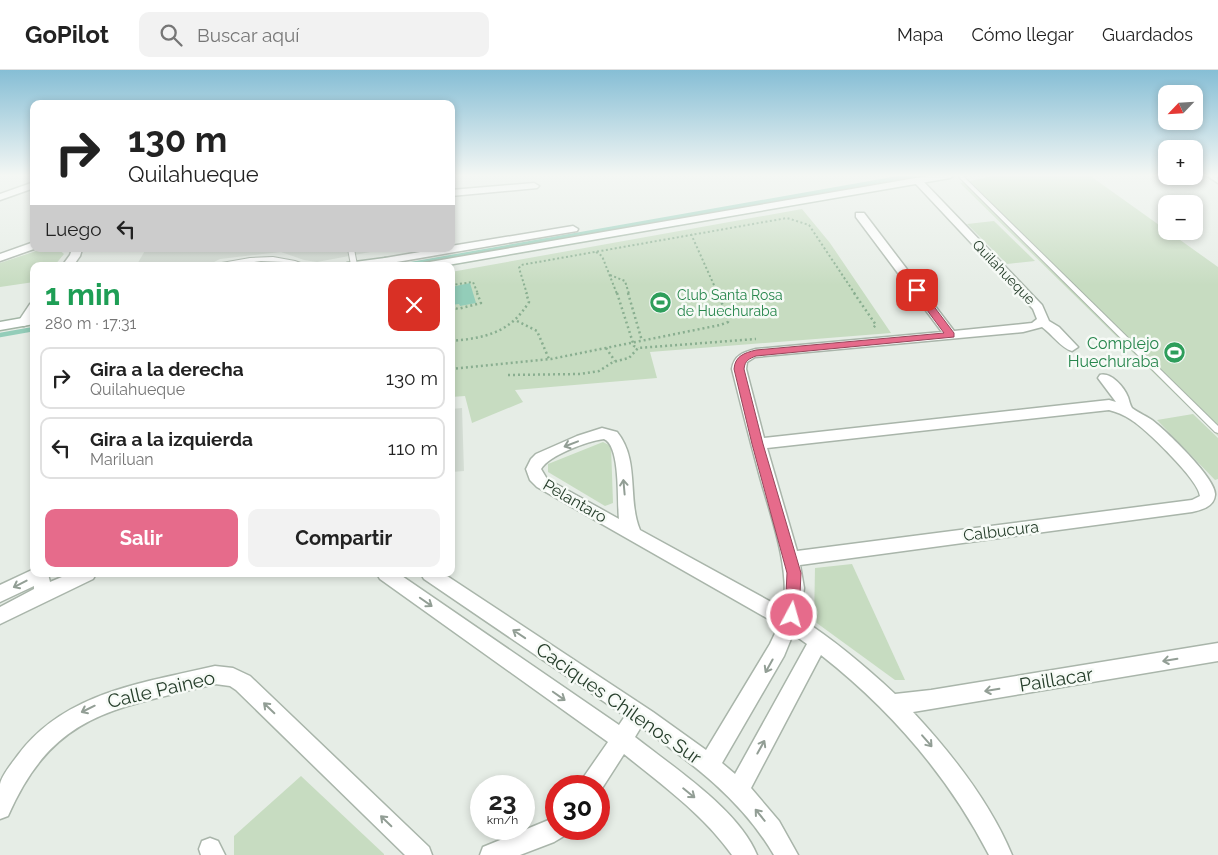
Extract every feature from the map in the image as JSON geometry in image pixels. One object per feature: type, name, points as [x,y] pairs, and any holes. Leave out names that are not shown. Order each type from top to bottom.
[{"type":"street","points":[[447,262],[740,212]]},
{"type":"street","name":"Quilahueque","points":[[709,765],[767,669],[790,622],[795,588],[791,558],[758,444],[739,369],[740,363],[745,357],[756,353],[1023,328],[1036,326],[1042,322],[1044,316],[1038,308],[947,212]]},
{"type":"street","points":[[860,216],[951,335]]},
{"type":"street","points":[[455,251],[572,229]]},
{"type":"street","points":[[0,258],[30,247]]},
{"type":"street","points":[[395,262],[448,252]]},
{"type":"street","points":[[0,326],[29,321]]},
{"type":"street","name":"Quilahueque","points":[[1042,322],[1055,330],[1072,347]]},
{"type":"street","name":"Calbucura","points":[[1105,378],[1121,396],[1125,408]]},
{"type":"street","name":"Calbucura","points":[[758,444],[1102,405],[1125,408],[1143,419],[1202,481],[1213,501],[1192,506],[791,558]]},
{"type":"street","name":"Pelantaro","points":[[633,535],[627,517],[620,448],[613,437],[606,434],[596,435],[545,454],[538,460],[534,467],[535,475],[542,483],[633,535],[790,622]]},
{"type":"street","points":[[0,594],[34,577]]},
{"type":"street","points":[[41,577],[44,593]]},
{"type":"street","points":[[0,616],[80,577]]},
{"type":"street","name":"Caciques Chilenos Sur","points":[[390,577],[622,740],[693,796],[728,830],[746,855]]},
{"type":"street","name":"Caciques Chilenos Sur","points":[[434,577],[638,714],[709,765],[738,790],[774,831],[787,855]]},
{"type":"street","points":[[790,622],[819,641],[894,704],[931,745],[972,801],[1002,855]]},
{"type":"street","points":[[738,790],[819,641]]},
{"type":"street","name":"Paillacar","points":[[894,704],[1218,652]]},
{"type":"street","name":"Calle Paineo","points":[[0,808],[12,780],[23,763],[38,745],[68,720],[98,704],[214,675],[224,675],[236,678],[244,683],[421,855]]},
{"type":"street","points":[[598,775],[638,714]]},
{"type":"street","points":[[491,855],[545,834]]},
{"type":"lane","points":[[996,212],[1218,430]]},
{"type":"lane","points":[[232,262],[278,258],[292,262]]},
{"type":"path","points":[[455,341],[480,338],[517,321],[529,302],[519,268],[521,265],[787,218],[806,222],[876,325],[874,329],[864,330]]},
{"type":"path","points":[[455,369],[548,359],[728,322],[727,314],[691,234]]},
{"type":"path","points":[[595,252],[602,256],[634,346],[638,348]]},
{"type":"path","points":[[610,275],[625,281],[642,341]]},
{"type":"path","points":[[455,284],[473,282],[481,303],[458,309],[455,307]]},
{"type":"path","points":[[517,321],[537,331],[548,359]]},
{"type":"path","points":[[496,332],[501,335]]},
{"type":"path","points":[[508,375],[530,373],[580,374],[606,368],[615,361],[629,358],[638,348],[759,339]]},
{"type":"path","points":[[606,348],[615,361]]},
{"type":"path","points":[[517,357],[520,362]]},
{"type":"shaded area","name":"Club Santa Rosa de Huechuraba","points":[[787,212],[804,212],[830,243],[891,333],[650,352],[657,378],[515,390],[523,402],[472,423],[465,396],[455,397],[455,271]]},
{"type":"shaded area","name":"Complejo Huechuraba","points":[[989,212],[1140,212],[1158,224],[1158,240],[1180,240],[1218,267],[1218,436]]},
{"type":"shaded area","points":[[994,221],[1035,261],[1007,264],[967,224]]},
{"type":"shaded area","points":[[33,252],[62,252],[64,254],[57,262],[30,262],[30,283],[0,287],[0,263]]},
{"type":"shaded area","points":[[144,252],[281,252],[220,259],[214,262],[138,262]]},
{"type":"shaded area","points":[[281,252],[370,252],[317,262],[304,260]]},
{"type":"shaded area","points":[[470,283],[476,303],[460,306],[459,304],[455,304],[455,286]]},
{"type":"shaded area","points":[[462,408],[464,471],[455,472],[455,409]]},
{"type":"shaded area","points":[[1193,414],[1218,438],[1218,479],[1215,480],[1157,420]]},
{"type":"shaded area","points":[[603,442],[611,446],[613,503],[605,506],[548,472],[548,464]]},
{"type":"shaded area","points":[[852,564],[905,680],[895,680],[814,621],[815,568]]},
{"type":"shaded area","points":[[301,776],[384,855],[234,855],[234,836]]},
{"type":"waterway","points":[[422,262],[707,212]]},
{"type":"waterway","points":[[0,335],[30,330]]},
{"type":"place","name":"Club Santa Rosa de Huechuraba","points":[[661,303]]},
{"type":"place","name":"Complejo Huechuraba","points":[[1175,352]]},
{"type":"route","points":[[792,615],[795,588],[791,558],[758,444],[739,365],[742,359],[756,353],[951,335],[917,290]]}]
